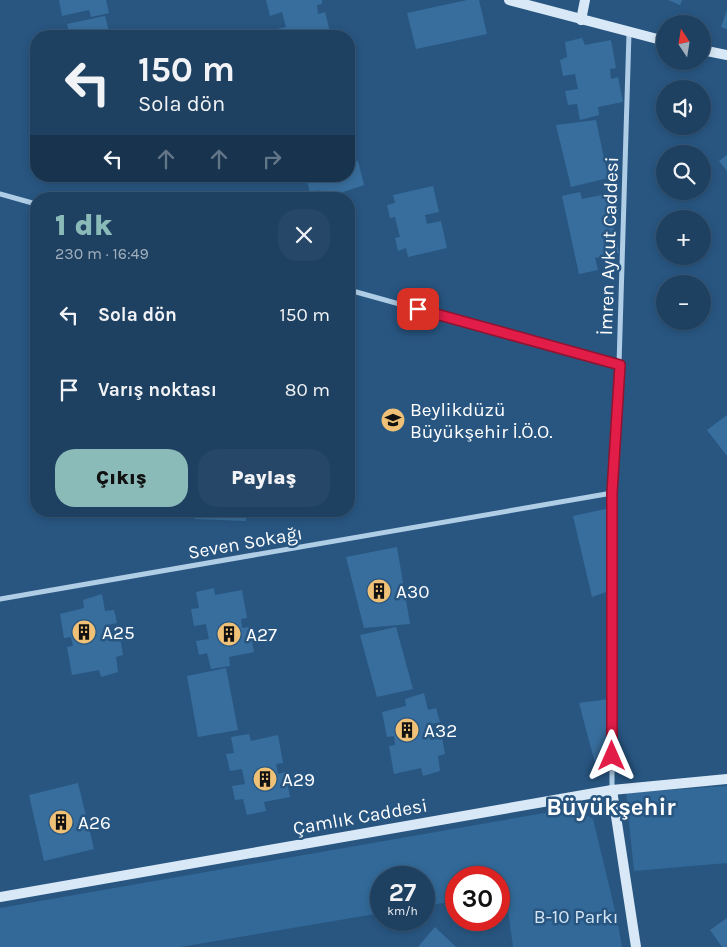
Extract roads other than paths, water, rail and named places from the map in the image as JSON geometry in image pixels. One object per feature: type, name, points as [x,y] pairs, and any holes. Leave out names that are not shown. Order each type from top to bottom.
[{"type":"street","points":[[509,0],[656,39]]},
{"type":"street","points":[[582,20],[585,0]]},
{"type":"street","name":"İmren Aykut Caddesi","points":[[612,790],[612,493],[620,365],[629,33]]},
{"type":"street","points":[[711,52],[727,55]]},
{"type":"street","points":[[0,194],[30,202]]},
{"type":"street","points":[[355,292],[620,365]]},
{"type":"street","name":"Seven Sokağı","points":[[0,599],[612,493]]},
{"type":"street","name":"Çamlık Caddesi","points":[[0,897],[612,790],[727,779]]},
{"type":"street","points":[[612,790],[636,947]]},
{"type":"place","name":"Beylikdüzü Büyükşehir İ.Ö.O.","points":[[393,420]]},
{"type":"place","name":"A30","points":[[379,591]]},
{"type":"place","name":"A25","points":[[84,632]]},
{"type":"place","name":"A27","points":[[229,634]]},
{"type":"place","name":"A32","points":[[407,730]]},
{"type":"place","name":"A29","points":[[265,779]]},
{"type":"place","name":"A26","points":[[61,822]]},
{"type":"district","name":"Büyükşehir","points":[[611,807]]},
{"type":"park label","name":"B-10 Parkı","points":[[576,916]]}]
